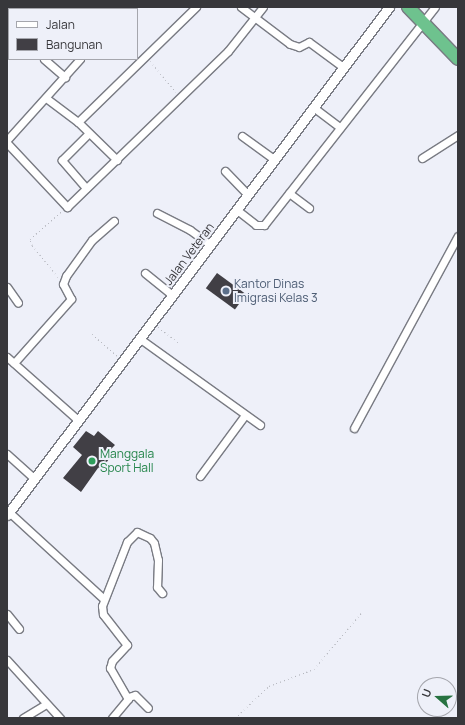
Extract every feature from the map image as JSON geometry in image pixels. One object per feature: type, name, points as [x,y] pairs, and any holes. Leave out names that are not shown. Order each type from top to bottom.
[{"type":"highway","points":[[408,7],[458,59]]},
{"type":"street","points":[[78,122],[138,61],[146,56],[196,7]]},
{"type":"street","points":[[241,7],[294,47],[309,42],[344,68]]},
{"type":"street","points":[[7,143],[67,207],[228,51],[263,7]]},
{"type":"street","name":"Jalan Veteran","points":[[8,513],[389,7]]},
{"type":"street","points":[[237,210],[256,225],[262,226],[434,7]]},
{"type":"street","points":[[45,60],[65,77]]},
{"type":"street","points":[[7,140],[79,60]]},
{"type":"street","points":[[46,98],[78,122],[117,160]]},
{"type":"street","points":[[313,107],[340,128]]},
{"type":"street","points":[[86,188],[62,160],[62,156],[89,133]]},
{"type":"street","points":[[242,136],[274,159]]},
{"type":"street","points":[[422,158],[458,136]]},
{"type":"street","points":[[225,171],[248,195]]},
{"type":"street","points":[[289,193],[309,208]]},
{"type":"street","points":[[157,213],[190,230],[211,245]]},
{"type":"street","points":[[14,363],[71,299],[63,283],[89,243],[114,221]]},
{"type":"street","points":[[354,428],[458,236]]},
{"type":"street","points":[[145,273],[172,295]]},
{"type":"street","points":[[7,288],[18,303]]},
{"type":"street","points":[[139,338],[260,425]]},
{"type":"street","points":[[7,357],[78,420]]},
{"type":"street","points":[[200,476],[245,415]]},
{"type":"street","points":[[7,454],[34,478]]},
{"type":"street","points":[[8,513],[103,598]]},
{"type":"street","points":[[128,697],[112,677],[110,668],[112,661],[127,645],[103,614],[103,598],[127,542],[136,532],[150,538],[154,543],[158,560],[157,587],[162,593]]},
{"type":"street","points":[[7,614],[19,629]]},
{"type":"street","points":[[7,660],[60,718]]},
{"type":"street","points":[[128,697],[135,695],[148,708]]},
{"type":"street","points":[[112,718],[126,705],[128,697]]},
{"type":"street","points":[[23,718],[46,704]]},
{"type":"path","points":[[146,56],[180,97]]},
{"type":"path","points":[[63,283],[32,245],[30,239],[67,207]]},
{"type":"path","points":[[152,322],[178,342]]},
{"type":"path","points":[[92,334],[122,360]]},
{"type":"path","points":[[236,718],[269,686],[314,669],[362,612]]},
{"type":"building","name":"Kantor Dinas Imigrasi Kelas 3","points":[[217,273],[246,294],[235,310],[206,288]]},
{"type":"building","name":"Manggala Sport Hall","points":[[86,431],[94,436],[98,431],[115,445],[110,450],[114,452],[101,470],[98,468],[81,492],[63,478],[82,455],[73,447]]},
{"type":"place","name":"Kantor Dinas Imigrasi Kelas 3","points":[[226,291]]},
{"type":"place","name":"Manggala Sport Hall","points":[[92,461]]}]
